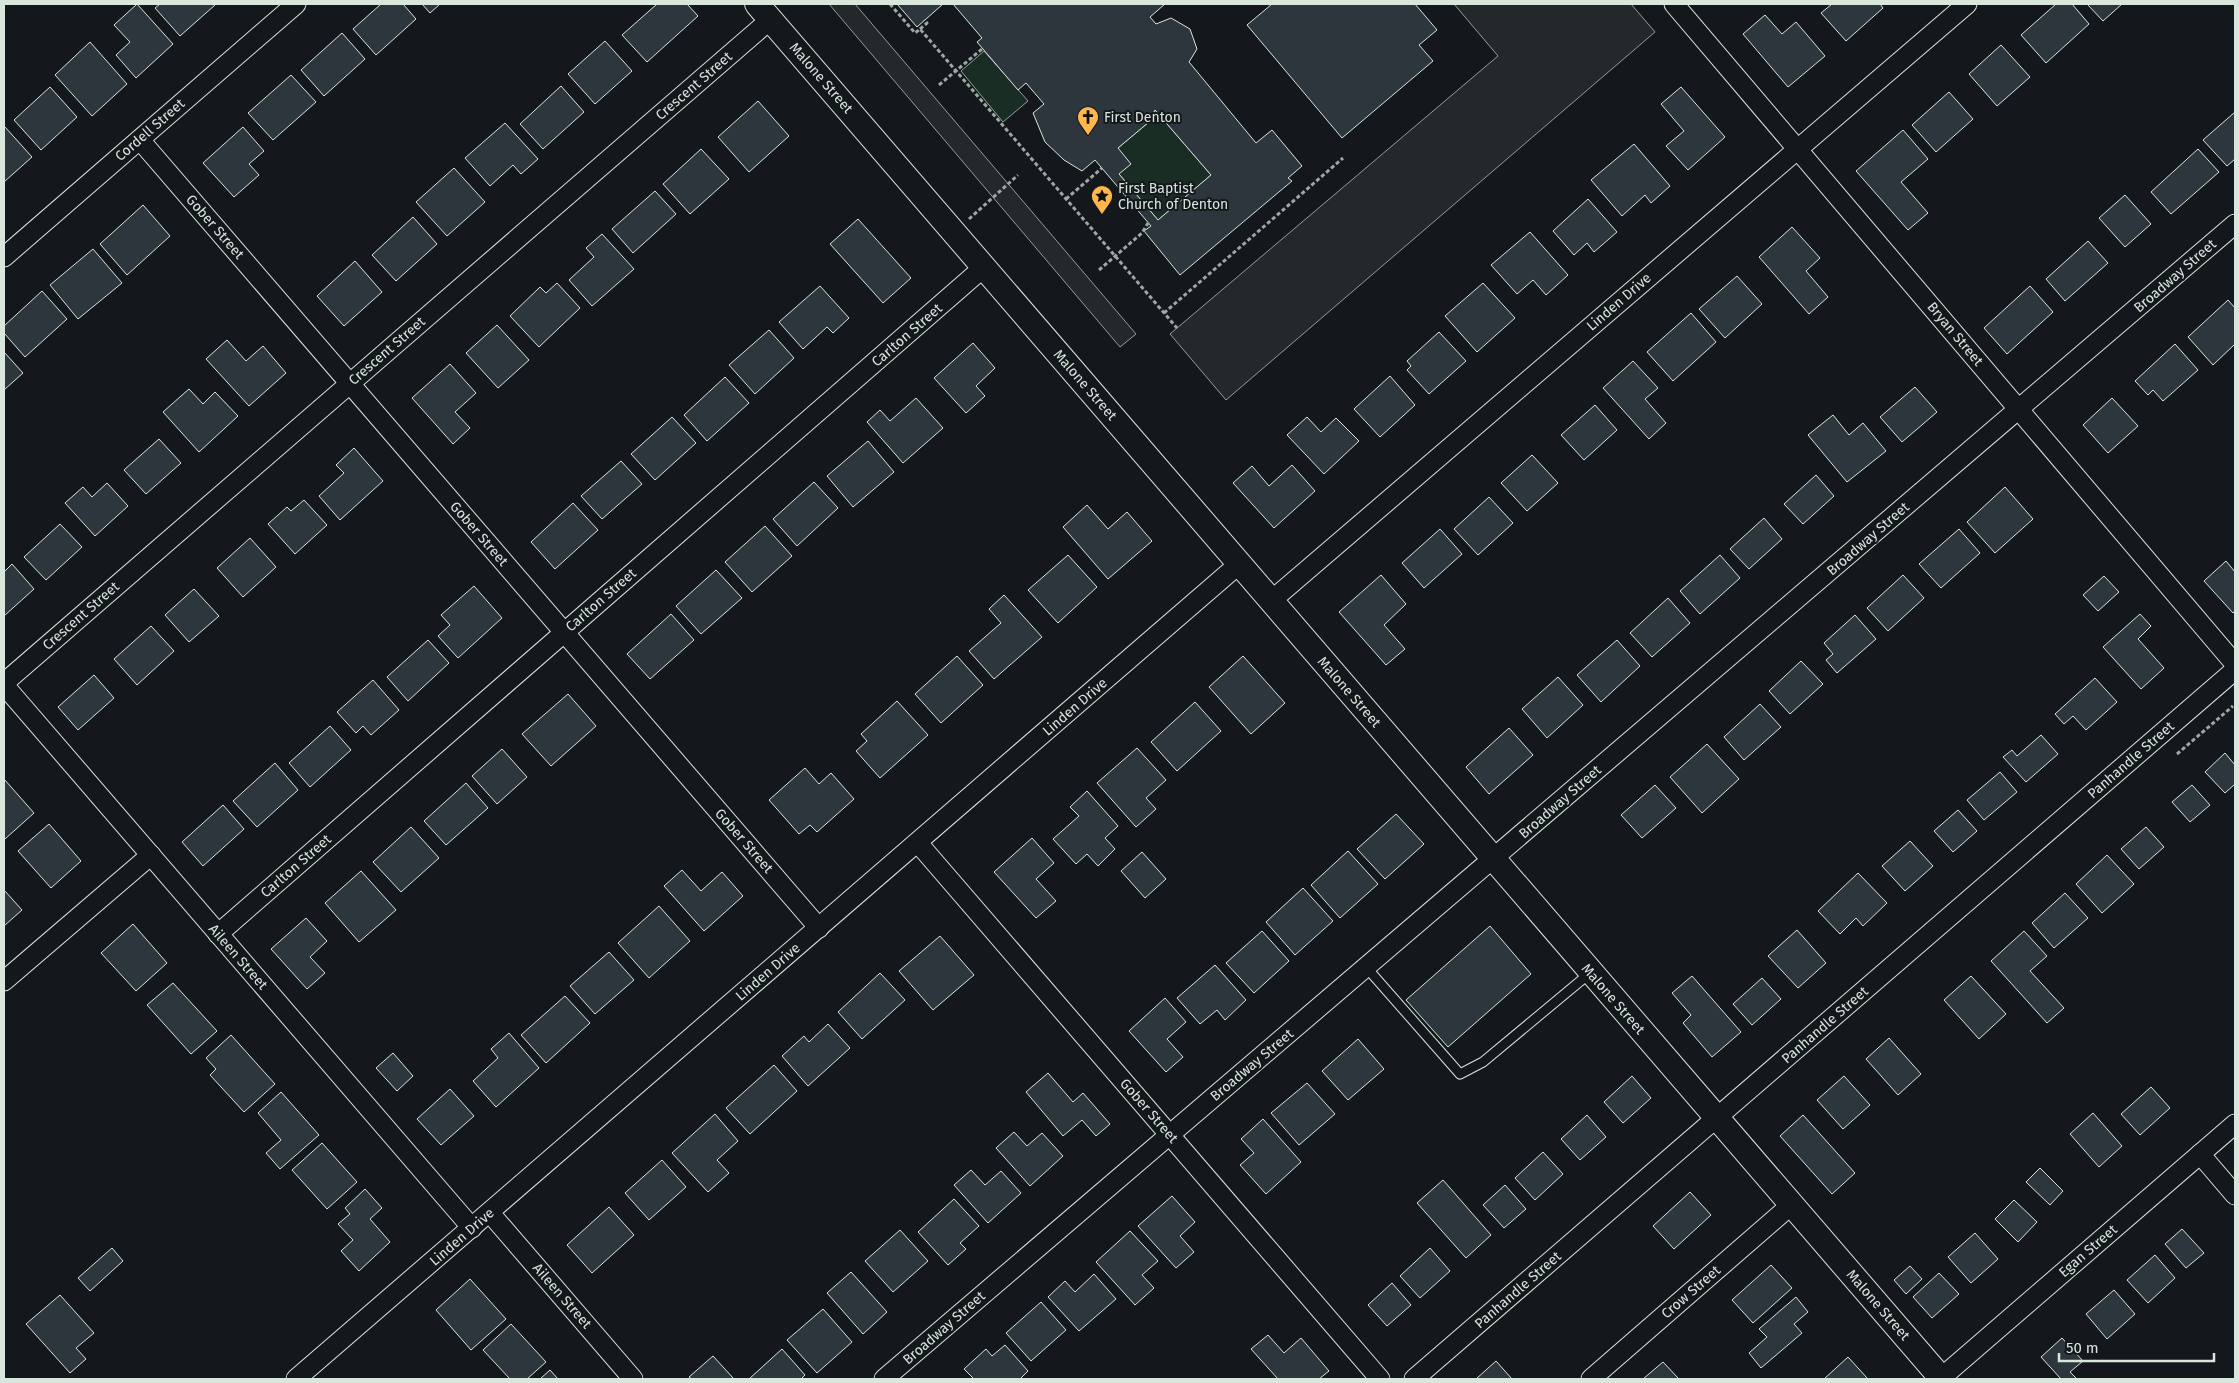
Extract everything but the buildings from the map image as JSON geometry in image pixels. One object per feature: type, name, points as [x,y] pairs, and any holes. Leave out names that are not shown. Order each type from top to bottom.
[{"type":"street","name":"Cordell Street","points":[[4,257],[296,4]]},
{"type":"street","name":"Bryan Street","points":[[1674,4],[2235,664]]},
{"type":"street","name":"Linden Drive","points":[[1271,601],[1968,4]]},
{"type":"street","name":"Malone Street","points":[[764,12],[1941,1379]]},
{"type":"street","name":"Crescent Street","points":[[4,684],[350,384],[764,12]]},
{"type":"street","name":"Gober Street","points":[[140,140],[819,928]]},
{"type":"street","name":"Broadway Street","points":[[884,1379],[2235,224]]},
{"type":"street","name":"Carlton Street","points":[[218,934],[984,267]]},
{"type":"street","name":"Linden Drive","points":[[296,1379],[1239,564]]},
{"type":"street","name":"Panhandle Street","points":[[1414,1379],[2235,670]]},
{"type":"street","name":"Aileen Street","points":[[4,684],[472,1228]]},
{"type":"street","name":"Gober Street","points":[[918,843],[1380,1379]]},
{"type":"street","points":[[4,981],[151,856]]},
{"type":"street","name":"Egan Street","points":[[1941,1379],[2235,1124]]},
{"type":"street","points":[[2200,1154],[2235,1195]]},
{"type":"street","name":"Crow Street","points":[[1590,1379],[1791,1205]]},
{"type":"street","name":"Aileen Street","points":[[490,1213],[634,1379]]},
{"type":"lane","points":[[1366,968],[1460,1074],[1483,1062],[1591,973]]},
{"type":"path","points":[[890,4],[915,33],[927,23],[924,20]]},
{"type":"path","points":[[920,29],[1177,328]]},
{"type":"path","points":[[940,85],[982,49]]},
{"type":"path","points":[[1164,312],[1343,158]]},
{"type":"path","points":[[1066,199],[1102,168]]},
{"type":"path","points":[[954,232],[1018,175]]},
{"type":"path","points":[[1099,270],[1142,233],[1148,223]]},
{"type":"path","points":[[2177,754],[2233,706]]},
{"type":"green space","points":[[984,51],[1028,101],[1003,122],[961,71]]},
{"type":"green space","points":[[1155,110],[1211,175],[1158,220],[1119,174],[1118,148],[1149,122]]},
{"type":"shaded area","points":[[829,4],[855,4],[1136,334],[1120,347]]},
{"type":"shaded area","points":[[1454,4],[1631,4],[1655,32],[1226,400],[1170,334],[1498,56]]},
{"type":"place","name":"First Denton","points":[[1088,136]]},
{"type":"place","name":"First Baptist Church of Denton","points":[[1102,215]]}]
